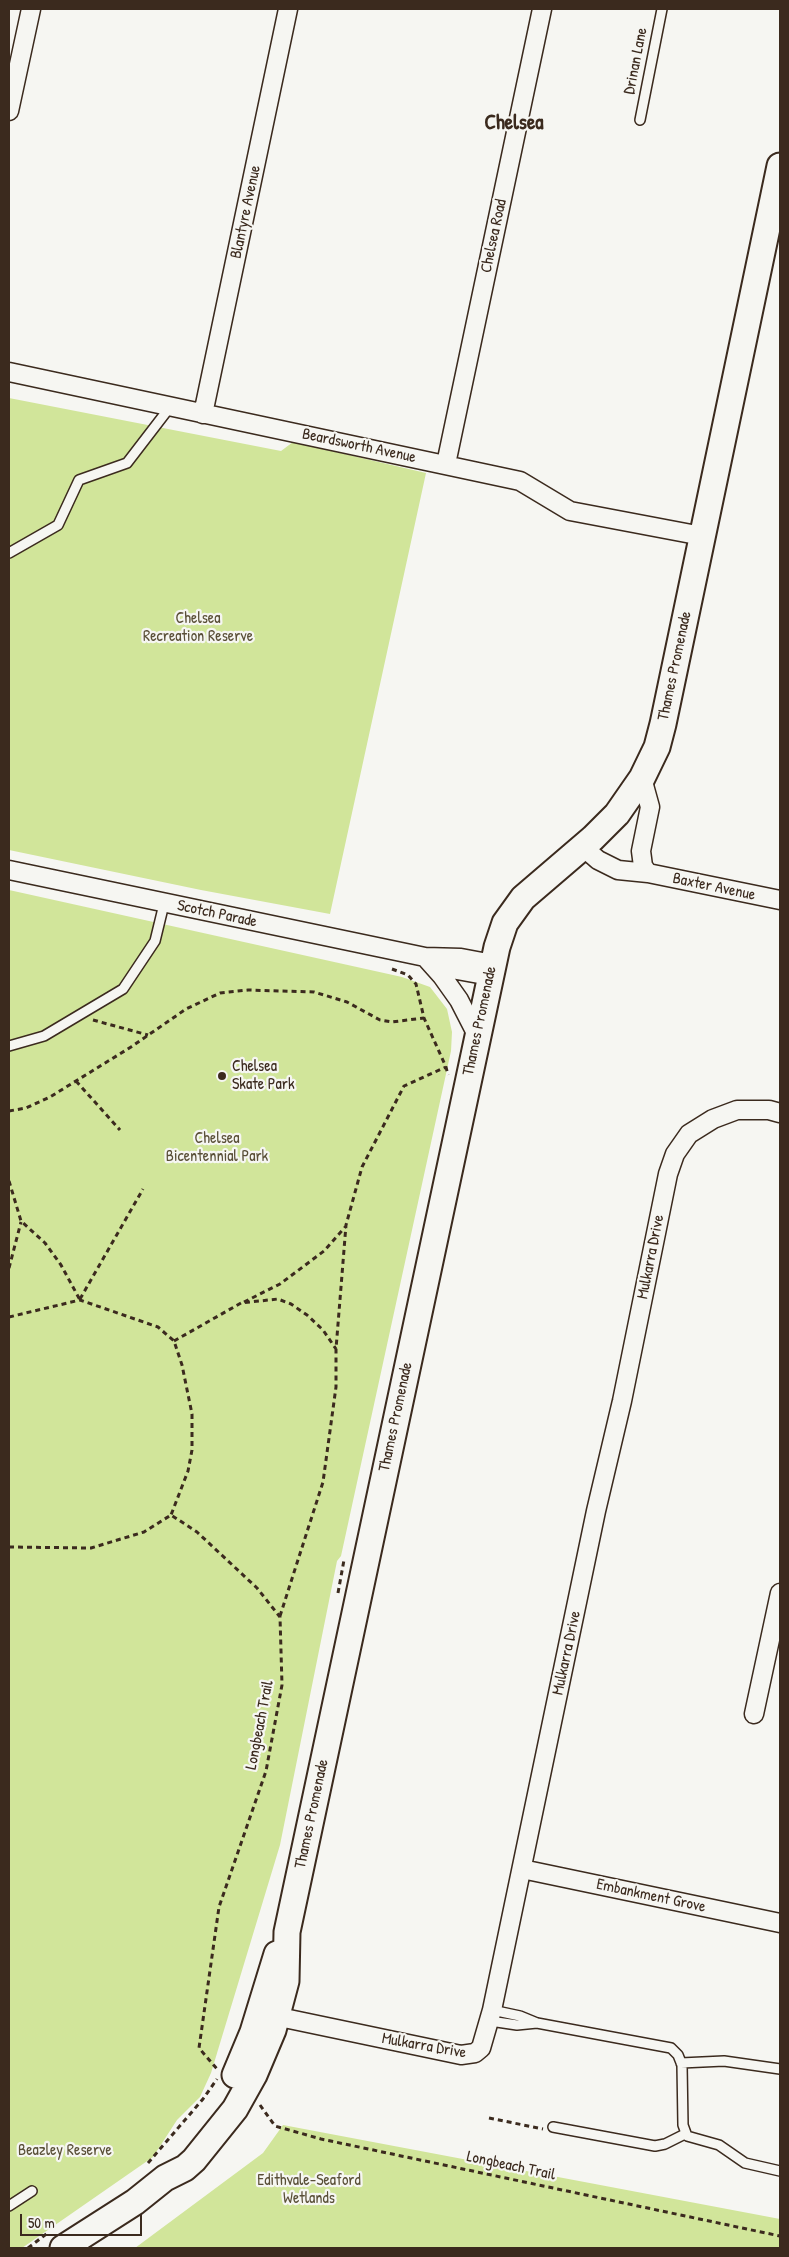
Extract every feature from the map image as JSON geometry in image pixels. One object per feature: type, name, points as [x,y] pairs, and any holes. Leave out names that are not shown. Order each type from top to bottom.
[{"type":"main road","name":"Thames Promenade","points":[[57,2240],[135,2202],[155,2172],[180,2154],[208,2118],[231,2081],[248,2046],[268,2015],[270,1974],[287,1932],[477,1035],[502,930],[514,909],[531,889],[588,842],[617,814],[642,778],[661,732],[780,166]]},
{"type":"street","points":[[9,111],[30,9]]},
{"type":"street","name":"Blantyre Avenue","points":[[203,414],[288,9]]},
{"type":"street","name":"Chelsea Road","points":[[446,464],[542,9]]},
{"type":"street","name":"Beardsworth Avenue","points":[[9,372],[520,481],[570,511],[702,536]]},
{"type":"street","points":[[642,778],[650,807],[640,851],[643,866],[648,873]]},
{"type":"street","name":"Baxter Avenue","points":[[588,842],[598,860],[613,869],[648,873],[780,900]]},
{"type":"street","name":"Scotch Parade","points":[[9,870],[164,904],[425,957],[457,970],[491,970]]},
{"type":"street","points":[[425,957],[455,994],[477,1035]]},
{"type":"street","name":"Mulkarra Drive","points":[[268,2015],[463,2056],[475,2054],[481,2048],[491,2016],[596,1511],[622,1401],[668,1174],[675,1154],[689,1134],[712,1119],[737,1110],[769,1110],[780,1113]]},
{"type":"street","points":[[754,1714],[780,1593]]},
{"type":"street","name":"Embankment Grove","points":[[522,1869],[780,1923]]},
{"type":"lane","name":"Drinan Lane","points":[[640,120],[662,9]]},
{"type":"lane","points":[[9,553],[58,525],[79,480],[127,463],[170,407]]},
{"type":"lane","points":[[9,1046],[44,1036],[123,989],[156,941],[164,904]]},
{"type":"lane","points":[[491,2016],[520,2016],[538,2023],[670,2048],[677,2053],[681,2063],[685,2134],[691,2138],[719,2145],[733,2156],[746,2162],[780,2171]]},
{"type":"lane","points":[[681,2063],[724,2060],[780,2069]]},
{"type":"lane","points":[[553,2127],[655,2146],[665,2144],[685,2134]]},
{"type":"lane","points":[[9,2206],[32,2191]]},
{"type":"path","points":[[392,969],[408,976],[416,984],[424,1018],[446,1068],[448,1078]]},
{"type":"path","points":[[9,1111],[26,1108],[50,1097],[131,1047],[186,1009],[220,993],[248,990],[314,992],[347,1002],[380,1020],[392,1022],[424,1018]]},
{"type":"path","points":[[77,1016],[148,1034]]},
{"type":"path","points":[[174,1341],[241,1303],[280,1284],[324,1251],[346,1225],[362,1167],[404,1086],[446,1068]]},
{"type":"path","points":[[76,1081],[120,1130]]},
{"type":"path","points":[[9,1181],[22,1221],[45,1244],[61,1265],[80,1300]]},
{"type":"path","points":[[80,1300],[143,1189]]},
{"type":"path","points":[[9,1268],[22,1221]]},
{"type":"path","name":"Longbeach Trail","points":[[155,2172],[220,2074],[199,2048],[219,1907],[266,1771],[282,1686],[280,1617],[323,1482],[336,1387],[336,1350],[346,1225]]},
{"type":"path","points":[[241,1303],[278,1298],[291,1304],[307,1315],[323,1330],[336,1350]]},
{"type":"path","points":[[9,1317],[80,1300],[158,1327],[174,1341],[182,1365],[192,1414],[192,1450],[188,1471],[171,1515],[144,1532],[91,1548],[9,1547]]},
{"type":"path","points":[[171,1515],[197,1532],[257,1588],[280,1617]]},
{"type":"path","points":[[338,1599],[342,1564],[348,1553]]},
{"type":"path","name":"Longbeach Trail","points":[[256,2100],[275,2126],[321,2139],[780,2236]]},
{"type":"path","points":[[489,2118],[551,2131],[553,2127]]},
{"type":"path","points":[[28,2248],[57,2240]]},
{"type":"green space","name":"Chelsea Recreation Reserve","points":[[9,398],[281,451],[293,442],[426,473],[330,914],[201,890],[9,850]]},
{"type":"green space","name":"Chelsea Bicentennial Park","points":[[9,890],[402,977],[430,987],[447,1009],[452,1032],[451,1051],[341,1556],[337,1561],[280,1845],[211,2073],[200,2097],[177,2120],[153,2157],[22,2248],[9,2248]]},
{"type":"green space","name":"Edithvale-Seaford Wetlands","points":[[283,2125],[780,2219],[780,2248],[135,2248],[263,2153]]},
{"type":"place","name":"Chelsea Skate Park","points":[[222,1076]]},
{"type":"district","name":"Chelsea","points":[[514,123]]},
{"type":"park label","name":"Beazley Reserve","points":[[65,2151]]}]
